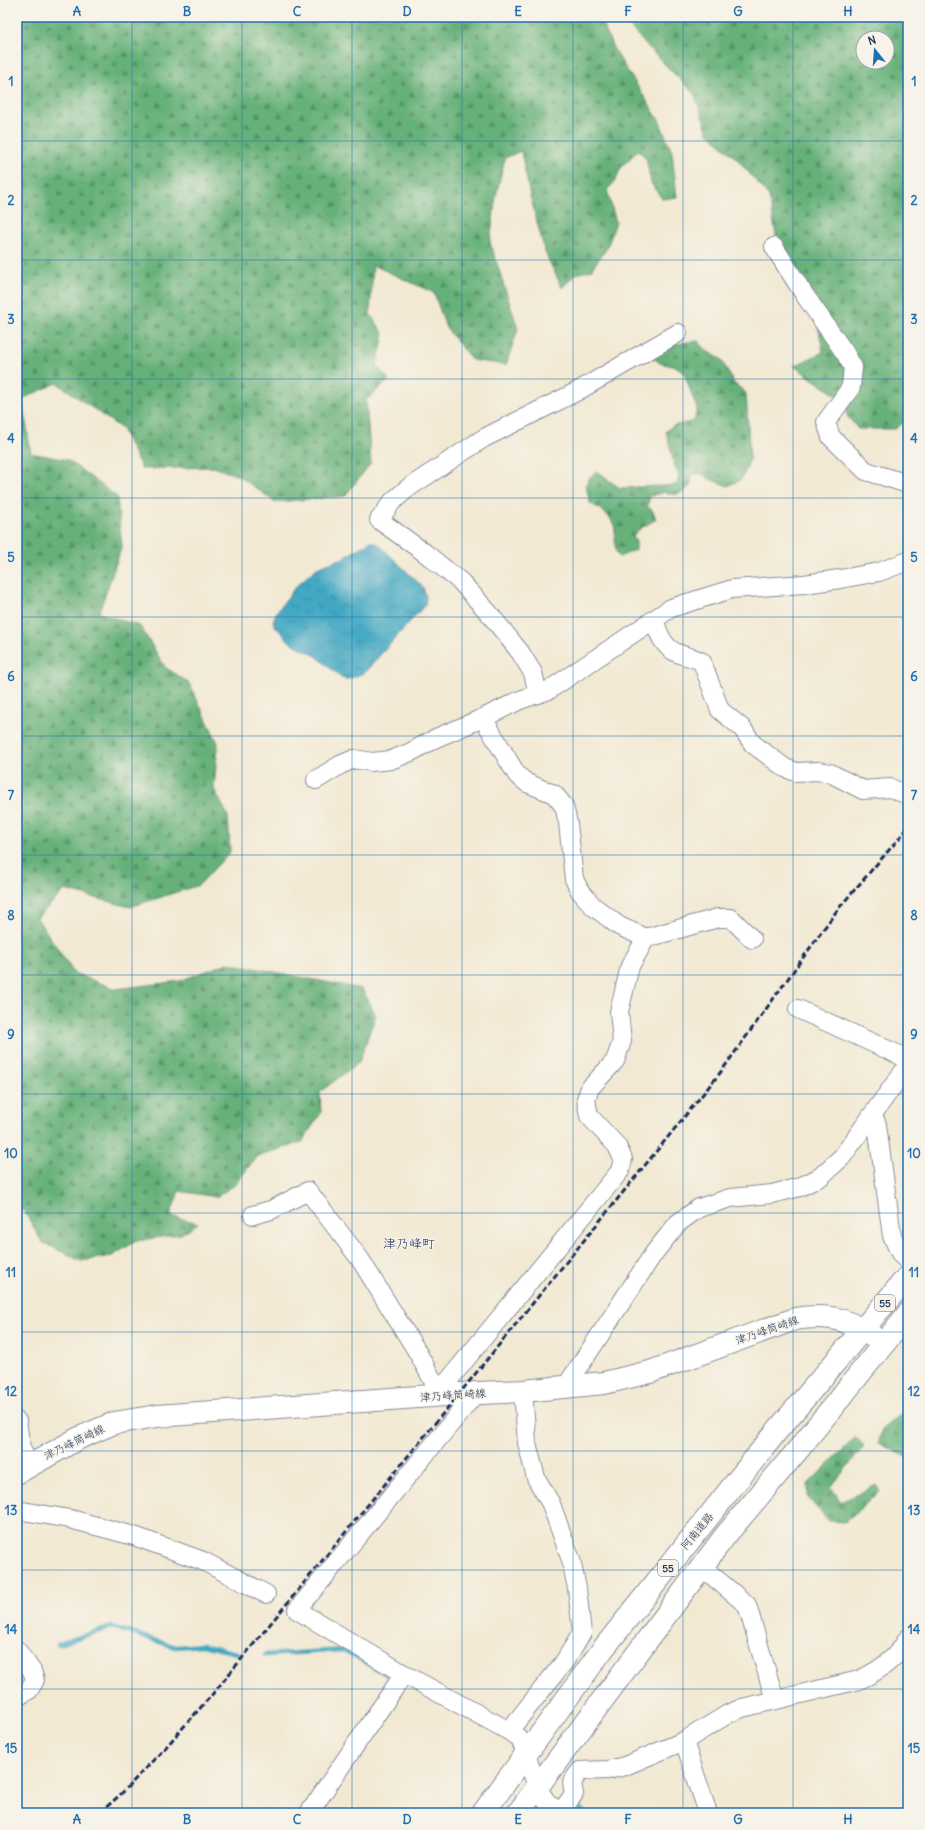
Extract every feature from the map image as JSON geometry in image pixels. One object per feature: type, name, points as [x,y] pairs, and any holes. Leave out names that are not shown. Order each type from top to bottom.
[{"type":"main road","name":"阿南道路","points":[[483,1813],[603,1649],[776,1432],[908,1276]]},
{"type":"main road","name":"55","points":[[518,1813],[725,1536],[797,1451],[908,1314]]},
{"type":"main road","name":"津乃峰筒崎線","points":[[23,1469],[79,1438],[114,1423],[157,1416],[441,1395],[565,1388],[604,1383],[650,1372],[795,1319],[813,1316],[829,1316],[862,1330],[883,1343]]},
{"type":"street","points":[[774,247],[853,367],[851,387],[826,422],[831,437],[866,471],[908,484]]},
{"type":"street","points":[[538,694],[533,673],[520,652],[466,587],[425,553],[379,520],[392,502],[408,488],[484,438],[576,392],[678,333]]},
{"type":"street","points":[[316,780],[340,765],[354,759],[372,762],[391,760],[520,700],[549,690],[671,608],[732,588],[804,584],[840,580],[879,572],[908,561]]},
{"type":"street","points":[[654,620],[660,638],[667,647],[677,653],[695,658],[702,662],[720,710],[742,728],[753,744],[785,768],[796,772],[818,771],[830,773],[863,790],[890,788],[908,795]]},
{"type":"street","points":[[483,718],[517,775],[527,783],[554,794],[564,806],[568,823],[574,879],[580,891],[593,906],[619,926],[646,938],[718,918],[731,918],[752,939]]},
{"type":"street","points":[[441,1395],[448,1381],[620,1171],[623,1159],[617,1146],[589,1116],[586,1099],[590,1088],[615,1061],[620,1048],[622,1041],[619,1012],[630,966],[646,938]]},
{"type":"street","points":[[798,1009],[908,1059]]},
{"type":"street","points":[[565,1388],[654,1253],[678,1223],[699,1208],[730,1198],[772,1194],[800,1187],[820,1177],[842,1157],[908,1065]]},
{"type":"street","points":[[873,1114],[877,1125],[892,1236],[901,1255],[908,1261]]},
{"type":"street","points":[[253,1215],[271,1210],[308,1191],[360,1259],[415,1348],[441,1395]]},
{"type":"street","points":[[509,1731],[564,1662],[582,1633],[577,1588],[571,1560],[551,1504],[536,1478],[527,1443],[522,1391]]},
{"type":"street","points":[[476,1393],[297,1610],[404,1674],[509,1731],[520,1739],[537,1787],[546,1801],[564,1807],[574,1794],[572,1782],[580,1771],[608,1770],[625,1766],[684,1741],[728,1714],[742,1708],[859,1680],[876,1672],[893,1659],[903,1648],[908,1638]]},
{"type":"street","points":[[17,1421],[23,1469]]},
{"type":"street","points":[[17,1510],[70,1519],[134,1536],[203,1561],[266,1594]]},
{"type":"street","points":[[702,1567],[747,1605],[774,1700]]},
{"type":"street","points":[[582,1633],[594,1639],[603,1649]]},
{"type":"street","points":[[17,1650],[32,1671],[34,1680],[29,1690],[17,1697]]},
{"type":"street","points":[[309,1813],[404,1674]]},
{"type":"street","points":[[684,1741],[708,1813]]},
{"type":"green space","points":[[17,17],[600,17],[613,48],[659,120],[672,152],[677,197],[662,199],[651,183],[646,158],[638,150],[621,168],[615,181],[607,190],[616,222],[607,248],[591,270],[576,274],[562,288],[545,252],[530,196],[521,151],[505,158],[496,196],[490,242],[518,329],[506,365],[472,360],[446,328],[434,293],[373,265],[370,314],[384,334],[377,366],[389,380],[366,400],[371,463],[345,496],[275,502],[239,476],[213,467],[142,469],[122,429],[57,383],[22,399],[31,453],[68,460],[117,497],[122,546],[99,613],[140,626],[165,667],[189,683],[218,743],[214,789],[228,816],[230,852],[199,885],[130,907],[65,890],[37,918],[74,973],[116,989],[179,981],[228,963],[362,989],[376,1015],[359,1062],[320,1092],[321,1113],[302,1142],[257,1156],[235,1185],[216,1197],[179,1191],[170,1216],[198,1223],[181,1234],[136,1241],[112,1256],[81,1261],[42,1242],[25,1212],[17,1206]]},
{"type":"green space","points":[[621,17],[908,17],[908,419],[895,429],[858,429],[847,416],[846,402],[794,366],[823,352],[813,300],[778,247],[769,196],[737,159],[708,133],[695,95]]},
{"type":"green space","points":[[698,341],[708,352],[721,359],[734,383],[746,393],[750,459],[742,479],[728,486],[712,480],[700,473],[691,475],[691,485],[680,493],[673,494],[665,492],[650,496],[647,506],[653,511],[656,519],[641,528],[633,536],[636,542],[636,550],[619,557],[616,548],[614,525],[608,516],[590,503],[586,486],[589,478],[597,472],[620,488],[677,485],[679,476],[674,464],[666,431],[673,426],[694,421],[697,409],[684,373],[677,367],[660,363],[652,357],[667,347],[679,343]]},
{"type":"green space","points":[[908,1408],[907,1457],[878,1443],[882,1430]]},
{"type":"green space","points":[[856,1437],[864,1446],[831,1487],[841,1502],[876,1485],[880,1491],[845,1522],[829,1521],[808,1498],[808,1484]]},
{"type":"water","points":[[371,541],[378,544],[423,587],[426,597],[425,605],[364,673],[345,680],[316,656],[290,642],[275,626],[273,621],[276,613],[296,586],[317,568],[343,558]]},
{"type":"waterway","points":[[58,1644],[112,1627],[176,1647],[202,1645],[237,1653]]},
{"type":"waterway","points":[[265,1655],[344,1650],[387,1675]]},
{"type":"waterway","points":[[572,1802],[585,1813]]},
{"type":"railway","points":[[100,1813],[122,1793],[166,1747],[216,1690],[459,1394],[720,1073],[838,909],[908,828]]},
{"type":"district","name":"津乃峰町","points":[[409,1243]]}]
